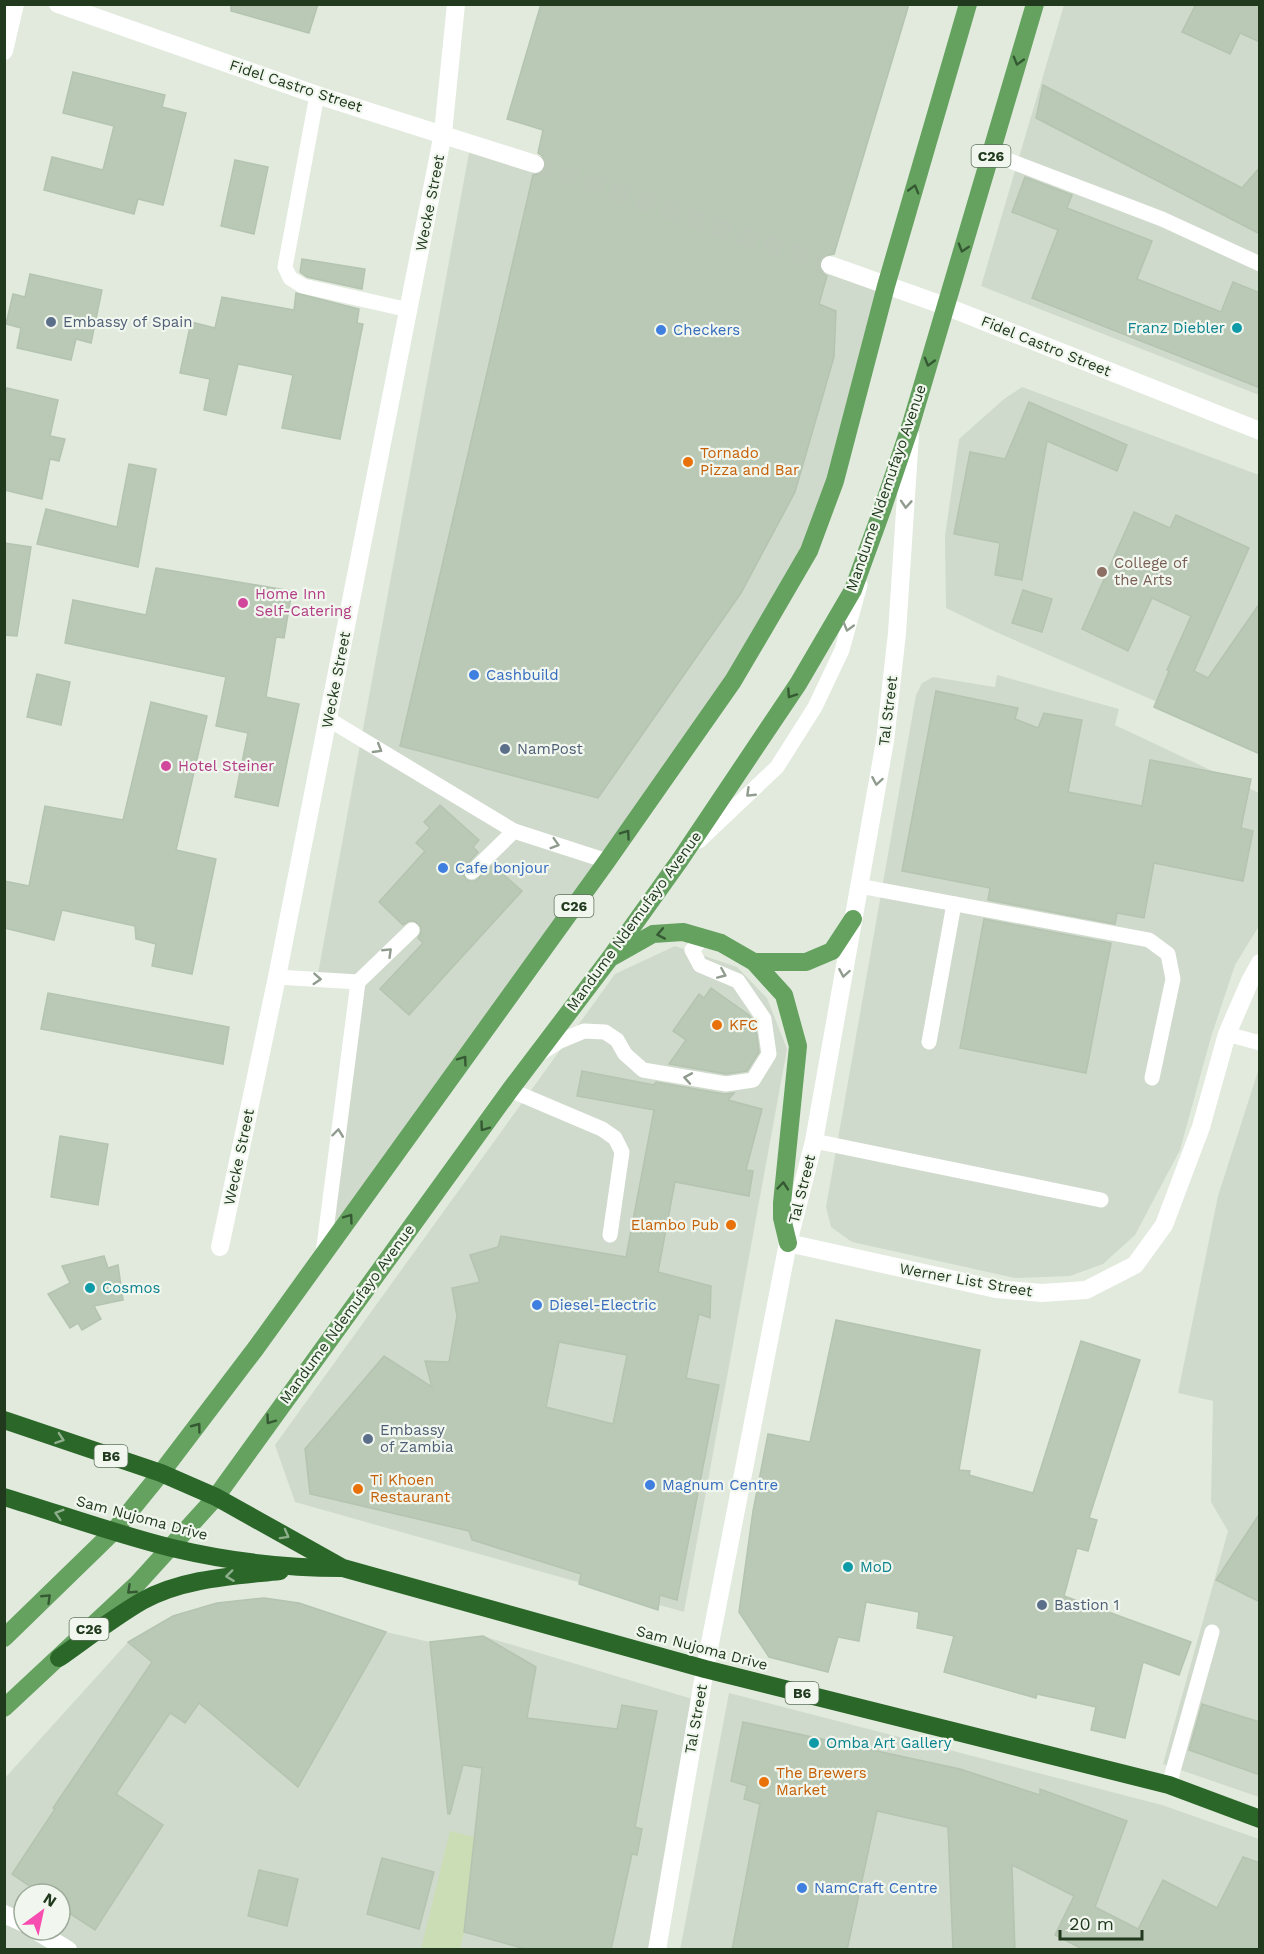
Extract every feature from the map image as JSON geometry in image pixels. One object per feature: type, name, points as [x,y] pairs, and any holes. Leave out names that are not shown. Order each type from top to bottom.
[{"type":"highway","name":"Sam Nujoma Drive","points":[[4,1420],[161,1473],[216,1497],[343,1568],[705,1669],[1169,1785],[1260,1819]]},
{"type":"highway","name":"Sam Nujoma Drive","points":[[4,1497],[172,1548],[309,1568],[343,1568]]},
{"type":"highway","points":[[58,1658],[144,1600],[183,1586],[220,1578],[309,1568]]},
{"type":"main road","name":"C26","points":[[4,1638],[114,1531],[161,1473],[256,1348],[607,861],[733,681],[809,551],[836,481],[886,286],[968,4]]},
{"type":"main road","name":"Mandume Ndemufayo Avenue","points":[[4,1708],[138,1583],[216,1497],[510,1090],[610,958],[680,860],[798,684],[853,590],[882,510],[911,424],[1035,4]]},
{"type":"main road","points":[[754,962],[806,962],[832,951],[854,919]]},
{"type":"main road","points":[[610,958],[653,934],[683,932],[721,943],[754,962],[784,994],[798,1046],[782,1203],[788,1243]]},
{"type":"street","points":[[4,51],[15,4]]},
{"type":"street","name":"Fidel Castro Street","points":[[58,4],[317,95],[535,164]]},
{"type":"street","name":"Wecke Street","points":[[220,1248],[277,977],[443,133],[456,4]]},
{"type":"street","name":"Fidel Castro Street","points":[[830,265],[945,306],[1260,431]]},
{"type":"street","name":"Tal Street","points":[[657,1950],[705,1669],[788,1243],[814,1141],[885,741],[896,644],[911,424]]},
{"type":"street","name":"Werner List Street","points":[[788,1243],[996,1288],[1042,1293],[1086,1290],[1135,1265],[1164,1225],[1201,1127],[1227,1034],[1260,963]]},
{"type":"street","points":[[55,1942],[68,1950]]},
{"type":"lane","points":[[317,95],[285,267],[290,278],[303,286],[409,310]]},
{"type":"lane","points":[[992,154],[1162,219],[1260,264]]},
{"type":"lane","points":[[680,860],[777,766],[815,707],[842,650],[882,510]]},
{"type":"lane","points":[[328,719],[514,831],[607,861]]},
{"type":"lane","points":[[472,872],[514,831]]},
{"type":"lane","points":[[859,886],[1149,940],[1168,954],[1173,980],[1152,1078]]},
{"type":"lane","points":[[929,1042],[954,903]]},
{"type":"lane","points":[[323,1254],[358,982],[412,930]]},
{"type":"lane","points":[[538,1056],[560,1041],[584,1031],[605,1032],[617,1040],[625,1054],[642,1070],[726,1084],[753,1080],[769,1054],[764,1019],[738,981],[700,965],[692,950],[704,937]]},
{"type":"lane","points":[[277,977],[358,982]]},
{"type":"lane","points":[[1227,1034],[1260,1043]]},
{"type":"lane","points":[[510,1090],[602,1129],[615,1138],[622,1152],[610,1235]]},
{"type":"lane","points":[[814,1141],[1101,1200]]},
{"type":"lane","points":[[1169,1785],[1212,1632]]},
{"type":"shaded area","points":[[1064,5],[1259,5],[1259,395],[981,286]]},
{"type":"shaded area","points":[[471,142],[886,286],[835,481],[766,625],[323,1254],[358,982],[317,979]]},
{"type":"shaded area","name":"College of the Arts","points":[[1022,387],[1259,475],[1259,746],[946,608],[945,536],[959,439],[1004,399]]},
{"type":"shaded area","points":[[997,675],[1119,709],[1115,725],[1259,793],[1259,926],[1235,965],[1211,1037],[1180,1150],[1135,1235],[1103,1264],[1070,1276],[1015,1278],[852,1242],[831,1227],[826,1207],[916,695],[922,683],[933,677],[995,687]]},
{"type":"shaded area","points":[[675,946],[737,967],[767,998],[787,1049],[684,1612],[295,1502],[275,1445],[615,974]]},
{"type":"shaded area","points":[[1259,1068],[1259,1797],[1163,1764],[1228,1531],[1211,1502],[1213,1401],[1178,1393],[1218,1196]]},
{"type":"shaded area","points":[[264,1598],[299,1603],[386,1632],[430,1642],[483,1636],[699,1701],[657,1949],[5,1950],[5,1778],[128,1642],[173,1616],[217,1603]]},
{"type":"shaded area","points":[[729,1693],[1162,1805],[1259,1839],[1259,1949],[680,1950]]},
{"type":"green space","points":[[450,1831],[474,1837],[464,1932],[460,1949],[421,1949]]},
{"type":"building","points":[[231,4],[318,4],[309,33],[231,11]]},
{"type":"building","points":[[541,4],[909,4],[834,254],[823,256],[819,262],[821,272],[827,276],[819,304],[836,311],[834,357],[795,492],[741,593],[598,798],[400,746],[533,175],[542,173],[546,167],[544,157],[538,153],[543,130],[507,119]]},
{"type":"building","points":[[1196,4],[1260,4],[1260,42],[1240,33],[1230,54],[1182,32]]},
{"type":"building","points":[[73,72],[165,95],[162,107],[186,113],[163,205],[138,199],[134,214],[44,190],[52,157],[103,170],[114,126],[63,113]]},
{"type":"building","points":[[1043,85],[1242,188],[1260,167],[1260,234],[1036,118]]},
{"type":"building","points":[[235,160],[268,167],[254,234],[221,226]]},
{"type":"building","points":[[1025,177],[1072,195],[1067,208],[1152,241],[1137,279],[1221,312],[1233,282],[1260,293],[1260,388],[1032,298],[1058,230],[1012,212]]},
{"type":"building","points":[[302,259],[365,269],[362,289],[307,277],[300,272]]},
{"type":"building","points":[[30,274],[102,290],[91,343],[76,339],[71,360],[17,348],[21,328],[6,324],[13,294],[25,297]]},
{"type":"building","points":[[296,293],[359,309],[357,323],[363,324],[340,439],[282,428],[293,375],[238,364],[226,415],[204,410],[210,379],[180,373],[191,322],[215,328],[222,297],[294,310]]},
{"type":"building","points":[[7,388],[58,400],[50,436],[65,439],[59,461],[50,459],[42,499],[4,490],[4,402]]},
{"type":"building","points":[[1029,402],[1127,445],[1117,471],[1047,441],[1022,580],[995,575],[1000,543],[954,534],[970,452],[1005,459]]},
{"type":"building","points":[[129,464],[156,469],[138,567],[37,544],[46,509],[117,527]]},
{"type":"building","points":[[1134,512],[1170,528],[1176,515],[1249,548],[1194,671],[1208,678],[1260,603],[1260,754],[1154,707],[1169,671],[1167,670],[1191,616],[1152,598],[1128,651],[1082,629]]},
{"type":"building","points":[[4,543],[31,547],[17,636],[4,635]]},
{"type":"building","points":[[156,568],[292,591],[284,638],[276,637],[266,697],[299,704],[278,806],[235,797],[248,733],[216,726],[226,677],[65,643],[73,600],[146,615]]},
{"type":"building","points":[[1023,590],[1052,599],[1042,632],[1012,623]]},
{"type":"building","points":[[37,674],[70,682],[61,725],[27,717]]},
{"type":"building","points":[[936,691],[1018,708],[1015,719],[1038,728],[1044,713],[1082,720],[1068,792],[1142,806],[1150,760],[1251,779],[1241,828],[1253,831],[1243,881],[1154,863],[1144,918],[1117,913],[1115,924],[988,900],[990,888],[902,871]]},
{"type":"building","points":[[151,702],[207,716],[176,850],[216,859],[192,974],[152,966],[156,944],[136,939],[135,926],[62,910],[54,940],[4,928],[4,881],[29,886],[45,806],[123,820]]},
{"type":"building","points":[[440,805],[479,840],[473,847],[478,852],[463,869],[465,878],[475,881],[493,865],[522,891],[409,1015],[380,989],[423,943],[418,938],[421,927],[414,921],[403,925],[379,902],[425,851],[416,843],[430,828],[424,822]]},
{"type":"building","points":[[984,919],[1111,943],[1086,1073],[960,1048]]},
{"type":"building","name":"KFC","points":[[711,988],[749,1015],[755,1023],[759,1052],[747,1071],[726,1074],[669,1064],[686,1040],[673,1031],[699,994],[704,998]]},
{"type":"building","points":[[48,993],[229,1027],[223,1064],[41,1029]]},
{"type":"building","points":[[582,1071],[654,1085],[656,1082],[724,1094],[734,1093],[728,1100],[762,1109],[746,1170],[753,1171],[749,1196],[675,1182],[658,1272],[711,1286],[710,1318],[699,1314],[686,1378],[719,1385],[677,1600],[660,1595],[658,1610],[579,1584],[581,1574],[472,1540],[469,1531],[310,1494],[305,1449],[384,1356],[432,1387],[425,1361],[449,1362],[457,1316],[452,1288],[480,1282],[470,1255],[498,1247],[501,1236],[626,1257],[654,1110],[577,1096]],"holes":[[[559,1342],[627,1355],[613,1424],[546,1407]]]},
{"type":"building","points":[[60,1136],[108,1144],[98,1205],[51,1197]]},
{"type":"building","name":"Cosmos","points":[[104,1256],[108,1268],[118,1265],[123,1300],[94,1306],[101,1319],[82,1330],[78,1323],[70,1328],[48,1294],[70,1283],[62,1266]]},
{"type":"building","points":[[836,1320],[980,1350],[959,1470],[970,1471],[969,1475],[1033,1493],[1081,1341],[1140,1360],[1089,1518],[1097,1520],[1088,1551],[1077,1548],[1064,1596],[1191,1642],[1179,1675],[1143,1662],[1125,1738],[1091,1730],[1096,1707],[1037,1694],[1036,1698],[944,1672],[954,1636],[917,1628],[919,1612],[866,1602],[859,1641],[838,1637],[828,1672],[769,1657],[739,1612],[753,1511],[768,1434],[810,1442]]},
{"type":"building","points":[[1260,1513],[1260,1602],[1216,1580]]},
{"type":"building","points":[[264,1598],[299,1603],[386,1632],[298,1787],[199,1703],[185,1723],[170,1713],[116,1794],[163,1825],[95,1930],[72,1915],[72,1882],[24,1882],[12,1874],[55,1809],[53,1808],[152,1662],[128,1642],[173,1616],[217,1603]]},
{"type":"building","points":[[483,1636],[536,1667],[527,1718],[617,1729],[622,1705],[657,1711],[635,1827],[642,1829],[637,1855],[632,1854],[611,1950],[529,1950],[464,1932],[482,1768],[463,1765],[450,1814],[448,1814],[430,1642]]},
{"type":"building","points":[[1202,1704],[1260,1722],[1260,1775],[1189,1750]]},
{"type":"building","points":[[743,1722],[960,1769],[1040,1795],[1040,1789],[1127,1821],[1095,1907],[1138,1929],[1163,1880],[1217,1908],[1243,1857],[1260,1863],[1260,1950],[1084,1950],[1055,1935],[1074,1896],[1012,1865],[1015,1950],[953,1950],[948,1827],[877,1811],[847,1950],[732,1950],[760,1804],[744,1799],[747,1786],[731,1781]]},
{"type":"building","points":[[382,1858],[434,1872],[419,1929],[367,1914]]},
{"type":"building","points":[[259,1870],[298,1879],[287,1926],[248,1916]]},
{"type":"tunnel","points":[[535,164],[830,265]]},
{"type":"place","name":"Embassy of Spain","points":[[51,322]]},
{"type":"place","name":"Franz Diebler","points":[[1237,328]]},
{"type":"place","name":"Checkers","points":[[661,330]]},
{"type":"place","name":"Tornado Pizza and Bar","points":[[688,462]]},
{"type":"place","name":"College of the Arts","points":[[1102,572]]},
{"type":"place","name":"Home Inn Self-Catering","points":[[243,603]]},
{"type":"place","name":"Cashbuild","points":[[474,675]]},
{"type":"place","name":"NamPost","points":[[505,749]]},
{"type":"place","name":"Hotel Steiner","points":[[166,766]]},
{"type":"place","name":"Cafe bonjour","points":[[443,868]]},
{"type":"place","name":"KFC","points":[[717,1025]]},
{"type":"place","name":"Elambo Pub","points":[[731,1225]]},
{"type":"place","name":"Cosmos","points":[[90,1288]]},
{"type":"place","name":"Diesel-Electric","points":[[537,1305]]},
{"type":"place","name":"Embassy of Zambia","points":[[368,1439]]},
{"type":"place","name":"Magnum Centre","points":[[650,1485]]},
{"type":"place","name":"Ti Khoen Restaurant","points":[[358,1489]]},
{"type":"place","name":"MoD","points":[[848,1567]]},
{"type":"place","name":"Bastion 1","points":[[1042,1605]]},
{"type":"place","name":"Omba Art Gallery","points":[[814,1743]]},
{"type":"place","name":"The Brewers Market","points":[[764,1782]]},
{"type":"place","name":"NamCraft Centre","points":[[802,1888]]}]
